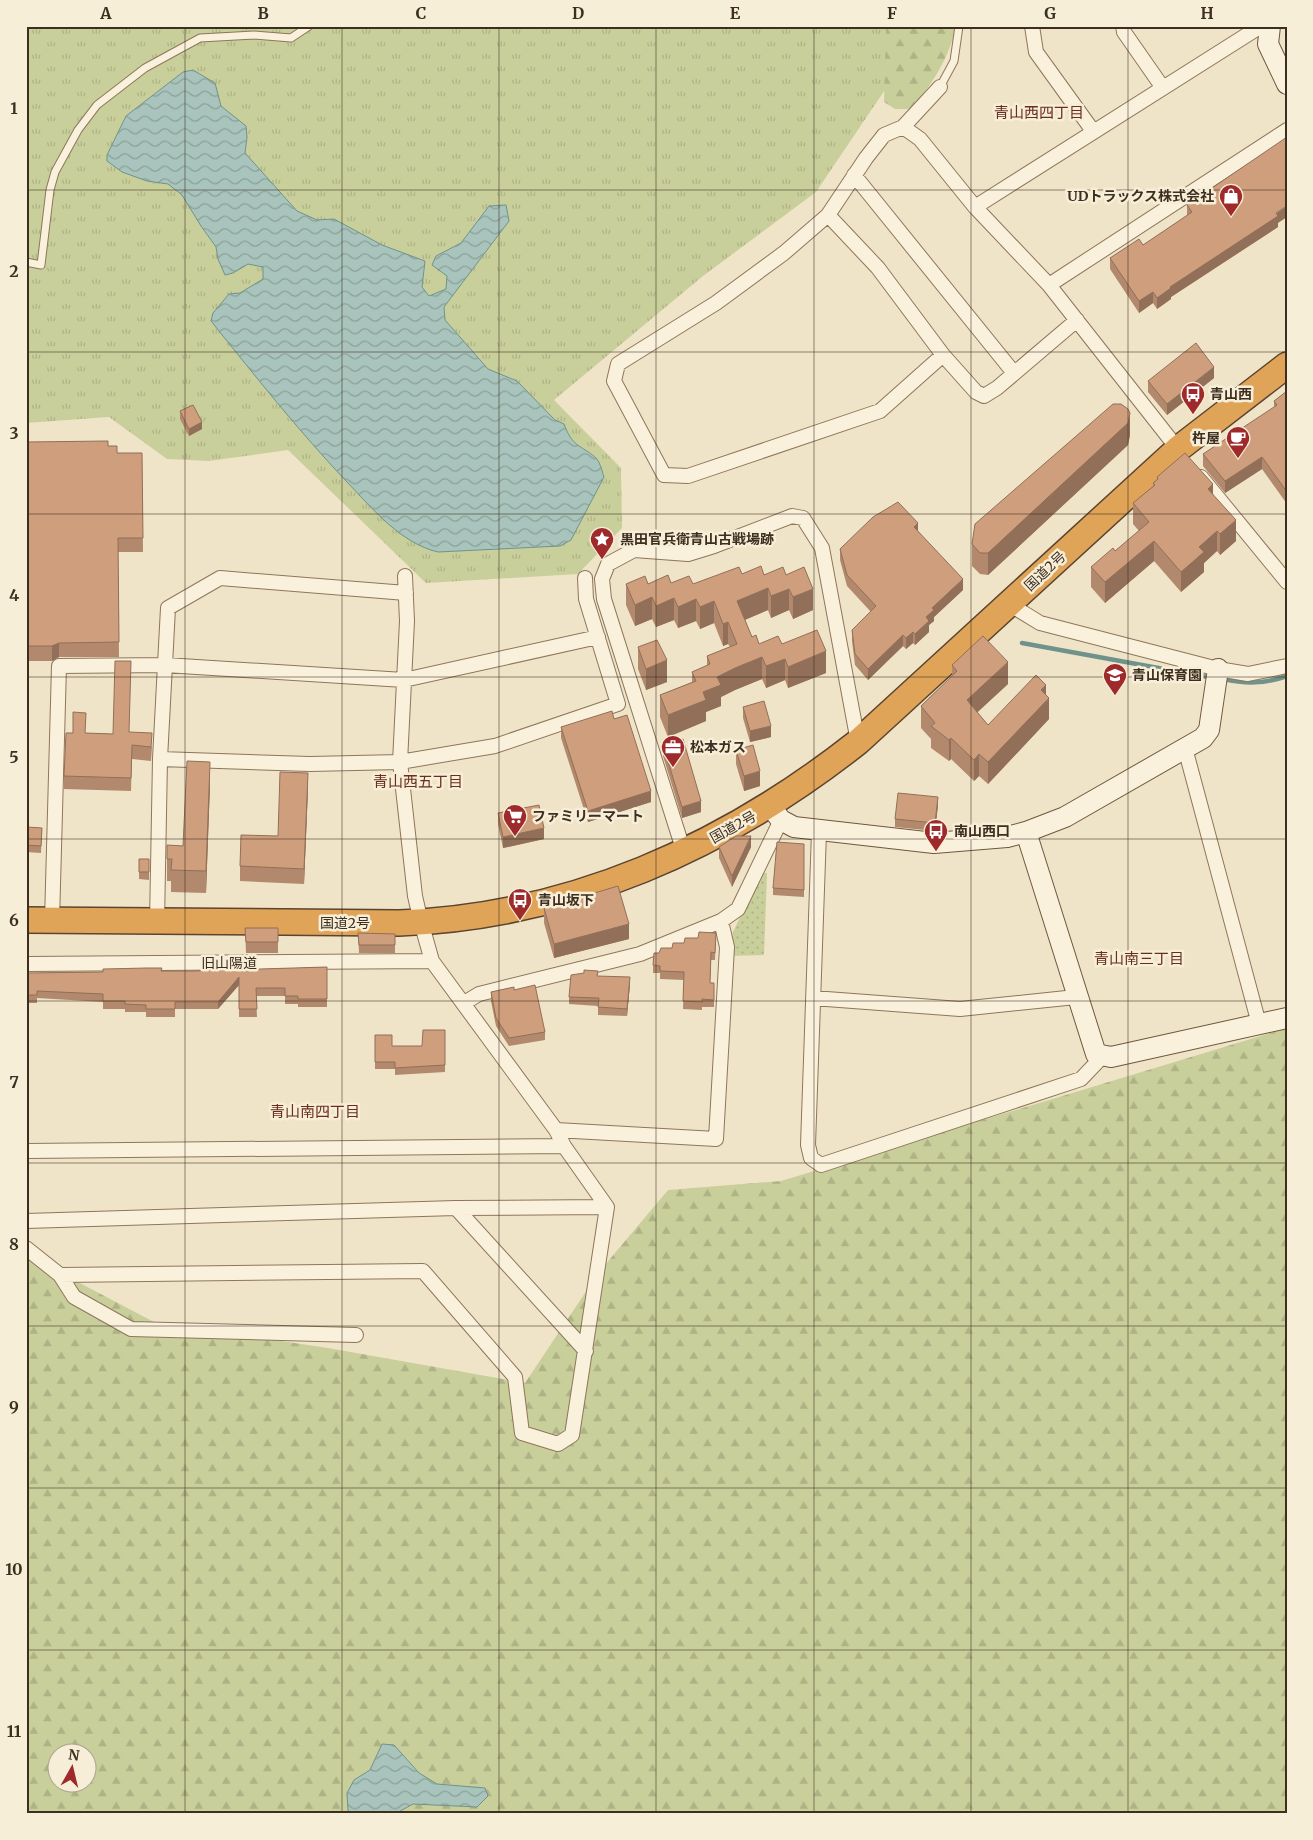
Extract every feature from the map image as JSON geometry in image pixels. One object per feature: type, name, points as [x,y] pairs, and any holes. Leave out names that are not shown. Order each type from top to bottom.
[{"type":"highway","name":"国道2号","points":[[26,920],[157,923],[421,922],[457,919],[535,904],[591,889],[775,813],[816,775],[858,742],[1178,449],[1287,365]]},
{"type":"street","points":[[1032,26],[1036,52],[1093,131]]},
{"type":"street","points":[[1123,26],[1124,32],[1163,88]]},
{"type":"street","points":[[975,207],[1093,131],[1265,27],[1268,44],[1284,74]]},
{"type":"street","points":[[940,87],[903,127],[884,135],[854,175],[828,216],[784,253],[716,303],[618,364],[614,381],[664,475],[688,476],[880,411],[943,355]]},
{"type":"street","points":[[903,127],[920,139],[975,207],[1049,285],[1178,449],[1287,582]]},
{"type":"street","points":[[1049,285],[1287,130]]},
{"type":"street","points":[[854,175],[1014,373]]},
{"type":"street","points":[[828,216],[878,268],[943,355],[976,392],[984,396],[1077,320]]},
{"type":"street","points":[[684,852],[604,599],[602,579],[608,564],[634,550],[688,554],[792,516],[802,518],[822,548],[858,742]]},
{"type":"street","points":[[60,1275],[423,1271],[515,1377],[522,1433],[558,1444],[572,1435],[607,1207],[564,1146],[556,1130],[432,961],[414,896],[400,762],[404,680],[405,576]]},
{"type":"street","points":[[157,923],[160,759],[168,608],[220,578],[406,593]]},
{"type":"street","points":[[160,759],[310,764],[400,762],[495,746],[618,704],[586,599],[585,578]]},
{"type":"street","points":[[1009,604],[1040,623],[1218,669],[1248,674],[1287,666]]},
{"type":"street","points":[[52,921],[59,666],[165,665],[404,680],[598,637]]},
{"type":"street","points":[[464,1003],[479,994],[640,954],[721,921],[738,909],[775,813],[794,827],[819,832],[934,843],[986,840],[1026,832],[1065,817],[1203,738],[1209,730],[1218,669]]},
{"type":"street","points":[[1185,748],[1258,1024]]},
{"type":"street","points":[[819,832],[808,1145],[811,1158],[821,1165],[1081,1079],[1102,1056]]},
{"type":"street","points":[[1026,832],[1076,997],[1096,1054],[1111,1056],[1287,1018]]},
{"type":"street","points":[[556,1130],[716,1139],[726,947],[721,921]]},
{"type":"street","name":"旧山陽道","points":[[26,964],[432,961]]},
{"type":"street","points":[[813,998],[960,1009],[1076,997]]},
{"type":"street","points":[[26,1152],[564,1146]]},
{"type":"street","points":[[26,1221],[456,1208],[607,1207]]},
{"type":"street","points":[[456,1208],[586,1351]]},
{"type":"street","points":[[26,1248],[60,1275],[74,1297],[132,1329],[356,1335]]},
{"type":"lane","points":[[26,262],[41,265],[50,190],[55,172],[74,137],[97,105],[146,68],[200,38],[254,35],[291,38],[309,26]]},
{"type":"lane","points":[[940,87],[954,61],[959,26]]},
{"type":"green space","points":[[26,26],[928,26],[816,192],[703,276],[554,400],[621,468],[622,528],[578,574],[426,583],[288,450],[209,461],[167,459],[109,417],[26,423]]},
{"type":"green space","points":[[886,26],[956,26],[949,49],[939,71],[910,109],[895,109],[884,102]]},
{"type":"green space","points":[[761,873],[767,873],[764,955],[731,956],[733,932]]},
{"type":"green space","points":[[1287,1028],[1287,1814],[26,1814],[26,1250],[55,1270],[154,1322],[328,1348],[525,1383],[599,1272],[668,1190],[781,1181]]},
{"type":"water","points":[[193,70],[215,83],[221,106],[246,126],[245,153],[297,211],[317,220],[334,219],[382,245],[425,261],[422,287],[429,296],[446,289],[447,276],[432,265],[436,256],[461,243],[489,206],[506,205],[509,221],[444,307],[445,320],[488,369],[517,381],[555,420],[564,424],[567,432],[577,445],[599,462],[604,477],[571,540],[560,546],[438,552],[411,541],[377,513],[328,462],[211,321],[213,313],[229,294],[240,293],[263,279],[263,267],[248,264],[233,273],[225,275],[218,259],[216,247],[182,195],[168,184],[147,181],[122,172],[107,161],[107,155],[126,116],[183,72]]},
{"type":"water","points":[[382,1744],[394,1745],[419,1773],[437,1784],[485,1788],[488,1796],[477,1807],[413,1804],[395,1814],[351,1814],[348,1810],[347,1793],[354,1780],[370,1770]]},
{"type":"building","points":[[1287,137],[1287,206],[1276,213],[1278,216],[1170,287],[1157,298],[1153,292],[1139,301],[1110,258],[1139,239],[1143,245],[1192,212],[1187,205]]},
{"type":"building","points":[[1196,343],[1214,367],[1167,404],[1148,381]]},
{"type":"building","points":[[1287,391],[1287,492],[1262,457],[1225,481],[1203,454],[1277,405],[1274,401]]},
{"type":"building","points":[[1113,404],[1121,404],[1128,409],[1130,413],[1128,423],[988,553],[980,553],[972,544],[975,524]]},
{"type":"building","points":[[193,405],[202,422],[189,429],[180,411]]},
{"type":"building","points":[[108,441],[108,446],[117,446],[117,453],[142,453],[143,538],[118,538],[119,642],[59,643],[52,646],[26,646],[26,442]]},
{"type":"building","points":[[1185,453],[1213,484],[1208,489],[1236,520],[1220,534],[1217,531],[1199,547],[1204,552],[1181,572],[1154,541],[1105,582],[1091,567],[1113,548],[1115,551],[1149,522],[1133,503],[1155,485],[1153,483],[1158,479],[1157,477]]},
{"type":"building","points":[[898,502],[918,523],[914,527],[963,579],[932,608],[934,610],[926,617],[929,621],[915,634],[913,632],[906,638],[903,635],[868,669],[855,654],[852,630],[876,606],[847,575],[840,549],[873,517]]},
{"type":"building","points":[[761,566],[764,575],[783,567],[786,575],[804,567],[813,589],[793,597],[789,589],[771,596],[768,588],[737,601],[752,637],[756,635],[759,644],[778,636],[782,644],[817,630],[826,651],[788,667],[785,659],[766,666],[762,657],[717,677],[721,685],[703,692],[706,700],[668,715],[660,695],[696,681],[692,672],[710,664],[707,656],[737,644],[728,622],[723,624],[714,601],[700,607],[696,599],[678,607],[674,598],[656,606],[652,597],[635,605],[626,584],[645,576],[648,584],[668,575],[671,583],[689,576],[693,584],[739,567],[742,574]]},
{"type":"building","points":[[983,636],[1008,662],[967,700],[988,725],[1036,675],[1046,685],[1041,690],[1049,698],[988,762],[979,754],[974,760],[951,738],[949,740],[931,726],[935,723],[921,706],[957,671],[952,665]]},
{"type":"building","points":[[657,640],[667,660],[646,669],[638,647]]},
{"type":"building","points":[[115,661],[131,661],[129,732],[152,733],[151,747],[132,745],[131,778],[64,776],[66,733],[73,733],[73,712],[86,713],[85,733],[113,734]]},
{"type":"building","points":[[764,701],[771,726],[750,731],[743,707]]},
{"type":"building","points":[[612,711],[614,719],[627,715],[651,791],[588,811],[561,727]]},
{"type":"building","points":[[683,739],[701,801],[682,807],[663,745]]},
{"type":"building","points":[[753,745],[760,771],[744,776],[736,750]]},
{"type":"building","points":[[187,761],[210,762],[206,871],[171,870],[172,859],[167,859],[167,845],[183,846]]},
{"type":"building","points":[[280,772],[308,773],[304,869],[240,866],[241,835],[278,836]]},
{"type":"building","points":[[898,793],[938,797],[935,823],[895,819]]},
{"type":"building","points":[[539,805],[544,828],[503,837],[498,813]]},
{"type":"building","points":[[27,827],[42,828],[41,846],[26,845]]},
{"type":"building","points":[[736,836],[751,836],[732,876],[719,847]]},
{"type":"building","points":[[777,842],[804,844],[804,890],[773,888]]},
{"type":"building","points":[[139,859],[149,859],[149,872],[139,872]]},
{"type":"building","points":[[618,886],[629,924],[554,944],[544,908]]},
{"type":"building","points":[[245,928],[278,928],[278,942],[246,942]]},
{"type":"building","points":[[699,932],[716,933],[715,953],[711,952],[710,983],[714,983],[714,1000],[702,999],[702,1002],[683,1001],[684,972],[660,971],[660,966],[653,965],[654,953],[659,953],[661,948],[672,948],[673,943],[684,943],[685,938],[698,938]]},
{"type":"building","points":[[358,933],[395,934],[395,945],[359,945]]},
{"type":"building","points":[[327,967],[327,999],[298,999],[298,996],[285,996],[285,988],[256,988],[257,1009],[239,1009],[239,977],[218,1002],[175,1002],[175,1009],[146,1009],[146,1005],[125,1004],[125,1001],[103,1001],[103,994],[37,991],[37,995],[26,995],[26,973],[103,972],[103,969],[147,968],[162,968],[161,971],[193,971]]},
{"type":"building","points":[[584,970],[598,971],[597,976],[630,977],[627,1009],[598,1007],[599,998],[569,997],[571,975],[584,973]]},
{"type":"building","points":[[535,985],[545,1032],[509,1038],[496,1018],[491,992],[514,987],[514,990]]},
{"type":"building","points":[[423,1030],[445,1030],[445,1065],[395,1068],[395,1062],[375,1062],[375,1035],[392,1035],[392,1046],[422,1046]]},
{"type":"waterway","points":[[1022,643],[1213,678]]},
{"type":"waterway","points":[[1223,679],[1255,682],[1271,681],[1287,676]]},
{"type":"place","name":"UDトラックス株式会社","points":[[1231,217]]},
{"type":"place","name":"青山西","points":[[1193,415]]},
{"type":"place","name":"杵屋","points":[[1238,459]]},
{"type":"place","name":"黒田官兵衛青山古戦場跡","points":[[602,560]]},
{"type":"place","name":"青山保育園","points":[[1115,696]]},
{"type":"place","name":"松本ガス","points":[[673,768]]},
{"type":"place","name":"ファミリーマート","points":[[515,837]]},
{"type":"place","name":"南山西口","points":[[936,852]]},
{"type":"place","name":"青山坂下","points":[[520,921]]},
{"type":"district","name":"青山西四丁目","points":[[1039,112]]},
{"type":"district","name":"青山西五丁目","points":[[418,781]]},
{"type":"district","name":"青山南三丁目","points":[[1139,958]]},
{"type":"district","name":"青山南四丁目","points":[[315,1111]]}]
